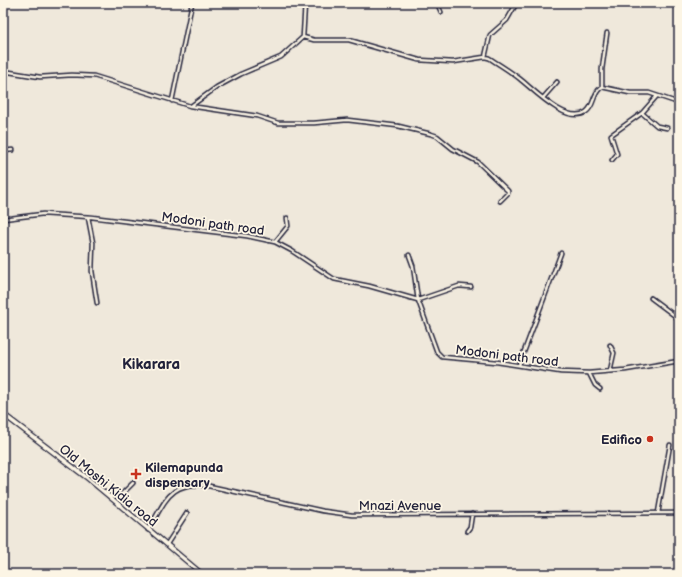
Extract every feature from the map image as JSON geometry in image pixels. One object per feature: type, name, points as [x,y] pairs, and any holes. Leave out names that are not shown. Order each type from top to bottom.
[{"type":"street","points":[[172,101],[192,3]]},
{"type":"street","points":[[190,106],[217,87],[241,74],[281,57],[303,37],[305,3]]},
{"type":"street","points":[[437,3],[441,12]]},
{"type":"street","points":[[485,57],[490,35],[507,20],[514,6]]},
{"type":"street","points":[[303,37],[314,40],[349,40],[419,60],[453,62],[485,57],[496,62],[520,79],[551,105],[566,112],[580,114],[586,112],[590,107],[595,94],[602,87],[602,69],[607,33]]},
{"type":"street","points":[[3,71],[40,76],[90,76],[190,106],[257,116],[283,123],[347,120],[398,126],[431,134],[437,136],[453,149],[484,167],[493,179],[508,191],[508,193],[500,201]]},
{"type":"street","points":[[543,98],[557,82]]},
{"type":"street","points":[[602,87],[630,93],[650,93],[679,103]]},
{"type":"street","points":[[612,160],[617,156],[617,154],[611,135],[642,113],[657,96]]},
{"type":"street","points":[[642,113],[657,126],[667,128]]},
{"type":"street","points":[[3,151],[13,150]]},
{"type":"street","name":"Modoni path road","points":[[3,219],[43,214],[88,217],[248,236],[275,242],[334,278],[418,300],[439,356],[519,365],[561,372],[589,373],[679,361]]},
{"type":"street","points":[[88,217],[93,243],[92,271],[97,303]]},
{"type":"street","points":[[275,242],[288,226],[287,218]]},
{"type":"street","points":[[519,365],[561,253]]},
{"type":"street","points":[[409,255],[414,266],[418,300],[459,286],[472,286]]},
{"type":"street","points":[[651,298],[679,319]]},
{"type":"street","points":[[610,345],[614,353],[610,371]]},
{"type":"street","points":[[589,373],[595,386],[600,389]]},
{"type":"street","name":"Old Moshi Kidia road","points":[[3,414],[86,477],[202,574]]},
{"type":"street","points":[[658,513],[670,445]]},
{"type":"street","points":[[108,496],[121,495],[133,483]]},
{"type":"street","name":"Mnazi Avenue","points":[[148,530],[174,490],[181,486],[192,485],[209,486],[322,511],[352,515],[679,513]]},
{"type":"street","points":[[166,545],[187,513]]},
{"type":"street","points":[[467,531],[470,527],[472,514]]},
{"type":"street","points":[[3,572],[12,574]]},
{"type":"place","name":"Edifico","points":[[650,439]]},
{"type":"place","name":"Kilemapunda dispensary","points":[[136,474]]},
{"type":"district","name":"Kikarara","points":[[151,364]]}]
